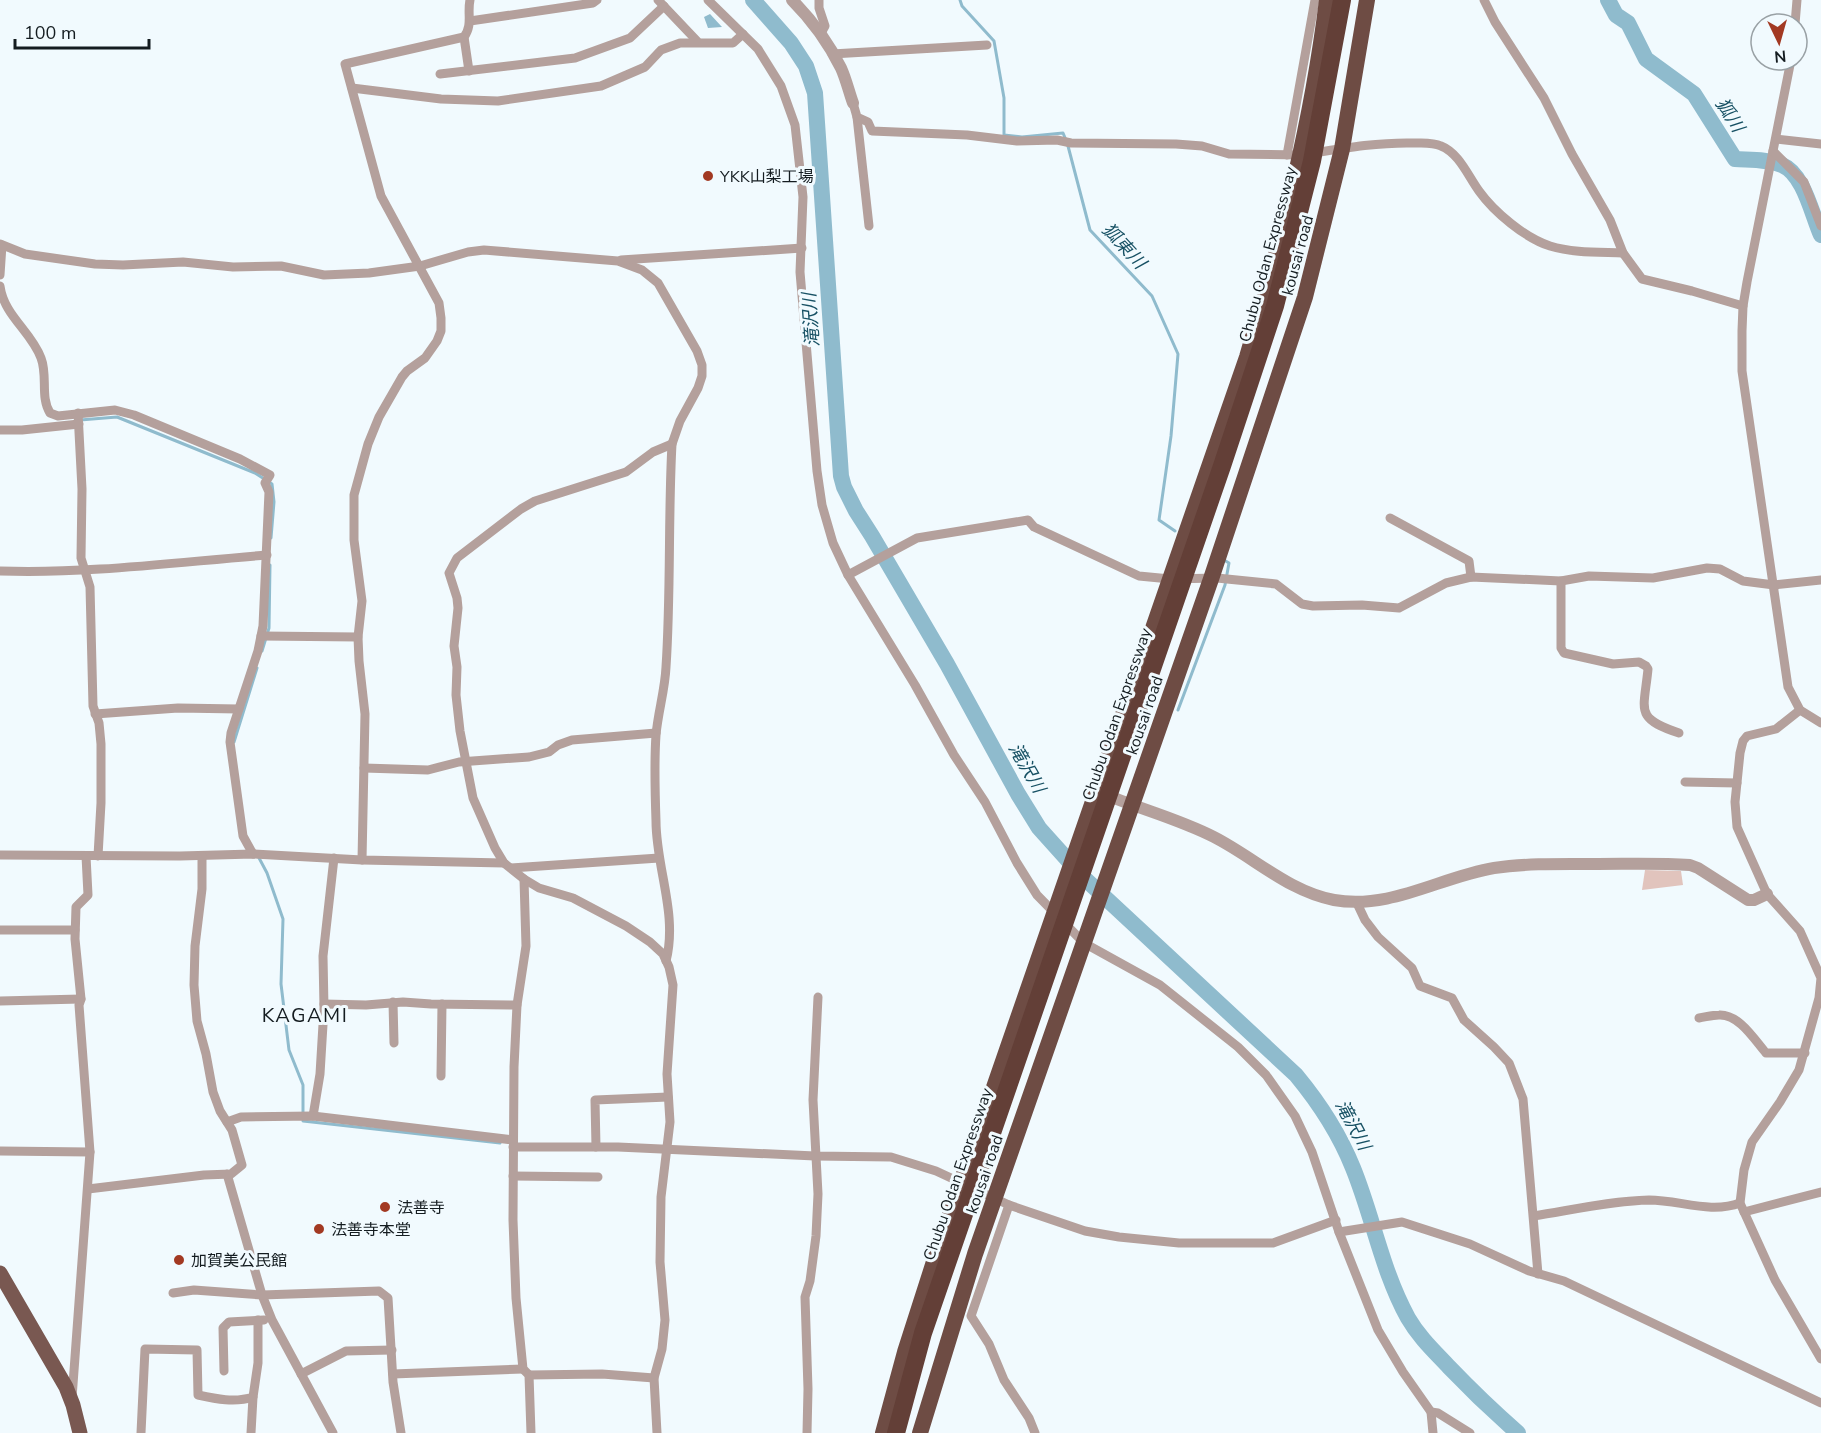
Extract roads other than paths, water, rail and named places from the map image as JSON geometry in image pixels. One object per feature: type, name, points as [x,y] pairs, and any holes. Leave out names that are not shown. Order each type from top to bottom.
[{"type":"highway","name":"kousai road","points":[[883,1433],[908,1342],[960,1182],[1247,357],[1274,267],[1294,155],[1321,54],[1327,0]]},
{"type":"highway","name":"Chubu Odan Expressway","points":[[896,1433],[923,1333],[1275,306],[1312,162],[1342,0]]},
{"type":"highway","name":"kousai road","points":[[918,1430],[949,1335],[1002,1201],[1090,925],[1214,578],[1305,297],[1342,149],[1367,0]]},
{"type":"main road","points":[[0,1273],[66,1387],[80,1433]]},
{"type":"street","points":[[469,71],[464,37],[470,21],[470,0]]},
{"type":"street","points":[[470,21],[541,5],[593,3],[597,0]]},
{"type":"street","points":[[708,0],[758,49],[776,77],[795,125],[803,197],[800,272],[817,471],[822,505],[833,543],[848,575],[915,685],[954,755],[985,802],[1017,863],[1037,895],[1084,943],[1160,985],[1238,1047],[1266,1075],[1296,1116],[1312,1152],[1378,1330],[1403,1372],[1431,1412],[1433,1433]]},
{"type":"street","points":[[792,0],[820,34],[841,68],[853,103],[857,117],[869,226]]},
{"type":"street","points":[[819,0],[825,26],[820,34]]},
{"type":"street","points":[[1294,155],[1315,0]]},
{"type":"street","points":[[1484,0],[1495,22],[1544,98],[1572,154],[1610,220],[1623,253],[1642,279],[1743,306]]},
{"type":"street","points":[[440,74],[575,58],[630,38],[661,3],[697,41]]},
{"type":"street","points":[[352,88],[441,99],[498,101],[601,86],[645,67],[661,50],[680,43],[697,41],[733,43],[743,34]]},
{"type":"street","points":[[362,860],[365,714],[358,661],[362,601],[353,516],[354,495],[358,473],[378,417],[402,378],[432,350],[441,331],[439,303],[381,196],[345,64],[464,37]]},
{"type":"street","points":[[832,54],[987,45]]},
{"type":"street","points":[[1789,72],[1743,306],[1743,371],[1788,687],[1800,710],[1821,723]]},
{"type":"street","points":[[857,117],[868,122],[872,131],[967,135],[1017,141],[1176,144],[1202,146],[1230,154],[1294,155],[1387,142],[1439,145],[1448,149],[1457,158],[1500,216],[1529,235],[1550,246],[1580,251],[1623,253]]},
{"type":"street","points":[[1776,139],[1821,144]]},
{"type":"street","points":[[1773,152],[1803,182],[1821,226]]},
{"type":"street","points":[[0,275],[1,245],[25,254],[95,264],[183,262],[233,267],[281,266],[324,275],[369,273],[420,266],[468,252],[484,250],[618,261],[802,248]]},
{"type":"street","points":[[618,261],[642,270],[658,283],[697,351],[702,366],[698,388],[680,421],[672,444],[666,668],[656,733],[656,836],[667,895],[669,940],[666,961]]},
{"type":"street","points":[[0,286],[5,306],[41,359],[45,401],[50,413],[78,419]]},
{"type":"street","points":[[0,430],[22,430],[115,410],[134,415],[269,473],[267,480],[269,492],[265,636],[238,709],[231,733],[230,751],[243,836],[256,854]]},
{"type":"street","points":[[78,419],[82,489],[81,558],[90,588],[93,706],[99,723],[101,744],[98,855]]},
{"type":"street","points":[[657,1433],[654,1378],[662,1350],[665,1320],[660,1263],[661,1197],[670,1122],[667,1074],[673,986],[663,954],[650,942],[626,926],[573,898],[539,888],[524,879],[508,866],[495,848],[473,798],[466,762],[456,694],[457,667],[454,636],[458,598],[450,573],[453,563],[521,509],[536,501],[626,472],[653,452],[672,444]]},
{"type":"street","points":[[1390,518],[1469,561],[1471,577]]},
{"type":"street","points":[[848,575],[917,538],[1028,520],[1034,527],[1140,576],[1170,579],[1214,578],[1276,584],[1302,604],[1313,606],[1362,605],[1399,608],[1446,583],[1471,577],[1561,581],[1588,576],[1653,578],[1707,568],[1720,569],[1743,581],[1774,585],[1821,580]]},
{"type":"street","points":[[0,571],[34,572],[267,555]]},
{"type":"street","points":[[1561,581],[1561,648],[1564,653],[1613,664],[1639,662],[1646,666],[1648,669],[1644,711],[1648,719],[1656,726],[1679,733]]},
{"type":"street","points":[[265,636],[358,637]]},
{"type":"street","points":[[95,714],[178,708],[238,709]]},
{"type":"street","points":[[1800,710],[1776,729],[1747,736],[1743,741],[1737,783],[1735,802],[1737,827],[1767,894],[1800,931],[1821,978],[1819,998],[1799,1070],[1752,1142],[1744,1170],[1742,1208],[1775,1280],[1821,1359]]},
{"type":"street","points":[[364,768],[428,770],[466,762],[535,756],[549,752],[558,745],[572,740],[656,733]]},
{"type":"street","points":[[1685,782],[1737,783]]},
{"type":"street","points":[[1096,791],[1208,834],[1229,844],[1283,881],[1333,900],[1388,899],[1492,868],[1533,864],[1690,865],[1748,900],[1754,900],[1767,894]]},
{"type":"street","points":[[0,855],[256,854],[508,866],[659,858]]},
{"type":"street","points":[[71,1400],[74,1395],[90,1152],[75,930],[76,907],[88,895],[86,856]]},
{"type":"street","points":[[88,1189],[227,1174],[235,1172],[242,1165],[232,1130],[220,1111],[213,1092],[197,1021],[194,985],[195,946],[202,889],[202,856]]},
{"type":"street","points":[[306,1116],[320,1074],[324,1004],[323,956],[334,858]]},
{"type":"street","points":[[524,879],[526,946],[518,1005],[514,1067],[513,1176],[516,1298],[531,1433]]},
{"type":"street","points":[[1356,901],[1365,920],[1378,937],[1412,968],[1420,986],[1452,998],[1464,1020],[1509,1063],[1523,1099],[1538,1274]]},
{"type":"street","points":[[0,930],[75,930]]},
{"type":"street","points":[[807,1433],[805,1297],[810,1281],[816,1236],[818,1194],[813,1100],[818,997]]},
{"type":"street","points":[[0,1001],[81,999]]},
{"type":"street","points":[[324,1004],[366,1005],[393,1002],[518,1005]]},
{"type":"street","points":[[393,1002],[394,1043]]},
{"type":"street","points":[[441,1076],[442,1004]]},
{"type":"street","points":[[1699,1018],[1720,1014],[1738,1021],[1766,1053],[1805,1053]]},
{"type":"street","points":[[596,1147],[595,1100],[669,1097]]},
{"type":"street","points":[[227,1122],[241,1118],[306,1116],[513,1144],[891,1157],[936,1171],[1002,1201],[1084,1231],[1179,1243],[1273,1243],[1336,1220]]},
{"type":"street","points":[[0,1151],[90,1152]]},
{"type":"street","points":[[227,1174],[262,1295],[272,1320],[333,1433]]},
{"type":"street","points":[[513,1176],[598,1177]]},
{"type":"street","points":[[1534,1216],[1649,1200],[1742,1208],[1821,1192]]},
{"type":"street","points":[[1002,1201],[971,1316],[989,1344],[1005,1380],[1029,1418],[1035,1433]]},
{"type":"street","points":[[1341,1232],[1402,1222],[1470,1244],[1538,1274],[1564,1281],[1821,1402]]},
{"type":"street","points":[[172,1293],[194,1290],[262,1295],[379,1291],[388,1298],[393,1374],[401,1433]]},
{"type":"street","points":[[251,1433],[258,1363],[258,1320]]},
{"type":"street","points":[[224,1371],[223,1328],[229,1322],[272,1320]]},
{"type":"street","points":[[141,1433],[145,1349],[197,1350],[198,1395],[222,1400],[246,1400],[253,1397]]},
{"type":"street","points":[[301,1374],[346,1351],[392,1350]]},
{"type":"street","points":[[393,1374],[526,1372],[654,1378]]},
{"type":"street","points":[[1431,1412],[1438,1413],[1470,1433]]},
{"type":"water","points":[[710,14],[722,27],[708,28],[704,17]]},
{"type":"waterway","name":"滝沢川","points":[[753,0],[791,43],[806,66],[815,93],[841,476],[856,511],[947,664],[1039,828],[1083,877],[1296,1075],[1305,1086],[1328,1119],[1348,1155],[1391,1282],[1412,1325],[1449,1367],[1518,1433]]},
{"type":"waterway","name":"狐東川","points":[[960,0],[962,6],[994,41],[1004,98],[1004,135],[1022,137],[1063,133],[1066,140]]},
{"type":"waterway","name":"狐川","points":[[1608,0],[1616,15],[1628,23],[1646,59],[1694,94],[1735,159],[1776,163],[1790,170],[1802,186],[1821,235]]},
{"type":"waterway","name":"狐東川","points":[[1068,146],[1090,230],[1152,296],[1178,354],[1171,436],[1159,520],[1175,531]]},
{"type":"waterway","points":[[80,420],[117,417],[255,473],[272,484],[274,502],[271,538]]},
{"type":"waterway","name":"狐東川","points":[[1178,710],[1225,585],[1229,563],[1224,560]]},
{"type":"waterway","points":[[262,651],[269,628],[270,565]]},
{"type":"waterway","points":[[234,742],[257,668]]},
{"type":"waterway","points":[[258,856],[267,873],[283,919],[281,984],[289,1050],[303,1085],[303,1121],[500,1143]]},
{"type":"place","name":"YKK山梨工場","points":[[708,176]]},
{"type":"place","name":"法善寺","points":[[385,1207]]},
{"type":"place","name":"法善寺本堂","points":[[319,1229]]},
{"type":"place","name":"加賀美公民館","points":[[179,1260]]},
{"type":"district","name":"KAGAMI","points":[[305,1015]]}]
